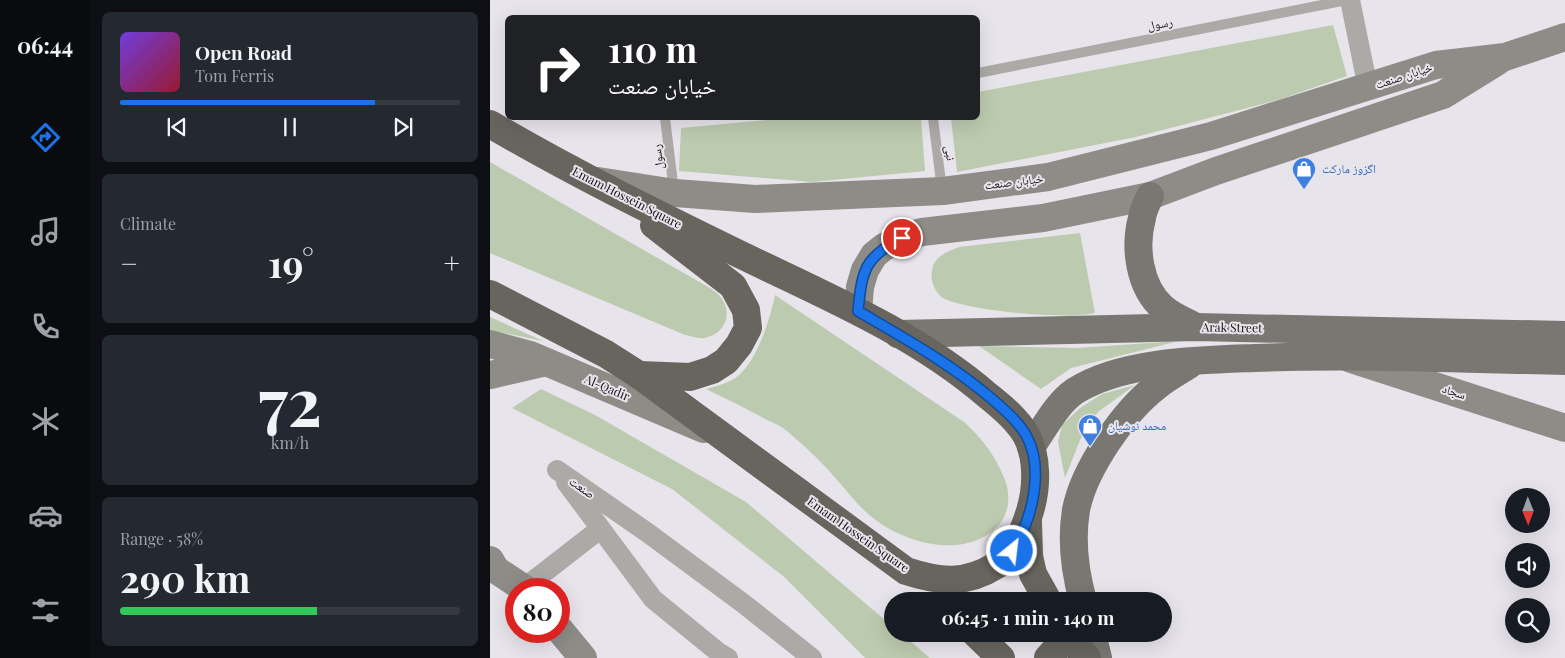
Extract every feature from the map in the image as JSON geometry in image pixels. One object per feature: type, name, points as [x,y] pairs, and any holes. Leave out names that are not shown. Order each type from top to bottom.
[{"type":"highway","name":"Emam Hossein Square","points":[[490,294],[606,354],[639,375],[906,571],[932,580],[959,580],[985,571],[1004,560],[1018,542],[1028,519],[1034,492],[1034,467],[1031,448],[1020,426],[978,387],[944,361],[858,311],[599,184],[492,124]]},
{"type":"highway","points":[[599,184],[734,286],[746,310],[748,328],[739,345],[726,361],[712,370],[690,376],[639,375]]},
{"type":"highway","points":[[1028,519],[1029,556],[1033,574],[1043,592]]},
{"type":"highway","points":[[906,571],[930,592]]},
{"type":"highway","points":[[984,642],[1001,658]]},
{"type":"highway","points":[[1048,658],[1067,642]]},
{"type":"highway","points":[[1079,642],[1087,658]]},
{"type":"main road","points":[[858,311],[860,286],[865,270],[874,255],[884,247],[902,238],[922,232],[1044,218],[1150,196],[1216,171],[1443,95],[1505,57],[1565,37]]},
{"type":"main road","name":"خیابان صنعت","points":[[599,184],[675,193],[755,199],[943,191],[1048,177],[1211,136],[1436,65],[1505,57]]},
{"type":"main road","points":[[1150,196],[1141,218],[1139,245],[1141,270],[1148,288],[1162,307],[1196,327]]},
{"type":"main road","name":"Arak Street","points":[[898,334],[1196,327],[1565,335]]},
{"type":"main road","name":"Al-Qadir","points":[[490,344],[530,355],[722,437]]},
{"type":"main road","points":[[1031,448],[1059,407],[1074,392],[1100,378],[1143,368],[1196,360],[1342,356],[1565,361]]},
{"type":"main road","name":"سجاد","points":[[1342,356],[1565,428]]},
{"type":"main road","points":[[1081,592],[1075,562],[1074,533],[1077,508],[1088,477],[1099,455],[1117,427],[1136,405],[1157,386],[1196,360]]},
{"type":"main road","points":[[490,374],[546,362]]},
{"type":"main road","points":[[492,567],[509,578]]},
{"type":"main road","points":[[1082,642],[1098,658]]},
{"type":"main road","points":[[570,643],[582,658]]},
{"type":"street","points":[[1348,0],[1368,88]]},
{"type":"street","name":"صنعت","points":[[728,658],[653,599],[558,470],[744,604],[812,658]]},
{"type":"street","points":[[538,578],[600,529]]},
{"type":"lane","name":"رسول","points":[[980,73],[1348,0]]},
{"type":"lane","name":"رسول","points":[[665,120],[675,193]]},
{"type":"lane","name":"نبی","points":[[933,120],[943,191]]},
{"type":"green space","points":[[1333,25],[1347,76],[1278,100],[1136,137],[957,172],[951,120],[980,120],[980,92]]},
{"type":"green space","points":[[767,120],[921,120],[925,171],[812,182],[679,171],[681,128]]},
{"type":"green space","points":[[490,162],[710,288],[722,299],[727,311],[722,328],[712,336],[705,338],[685,335],[490,253]]},
{"type":"green space","points":[[1080,233],[1095,313],[1082,315],[1042,315],[973,307],[943,298],[934,286],[932,275],[935,262],[942,255],[959,247]]},
{"type":"green space","points":[[775,295],[971,428],[993,456],[1007,486],[1007,511],[998,526],[984,537],[967,543],[949,545],[931,544],[895,532],[879,523],[866,512],[821,462],[785,429],[706,389],[731,381],[752,360],[762,338]]},
{"type":"green space","points":[[490,317],[543,341],[490,330]]},
{"type":"green space","points":[[1179,341],[1071,368],[1041,389],[979,346],[1076,348]]},
{"type":"green space","points":[[1135,385],[1098,412],[1082,435],[1065,478],[1058,442],[1062,425],[1080,408],[1102,394]]},
{"type":"green space","points":[[541,389],[595,415],[746,502],[884,619],[884,642],[911,642],[930,658],[865,658],[783,576],[672,489],[512,408]]},
{"type":"place","name":"اگزوز مارکت","points":[[1304,190]]},
{"type":"place","name":"محمد نوشیان","points":[[1090,447]]},
{"type":"route","points":[[902,238],[884,247],[874,255],[865,270],[860,286],[858,311],[944,361],[1006,411],[1026,435],[1033,458],[1034,492],[1028,519],[1012,551]]}]
